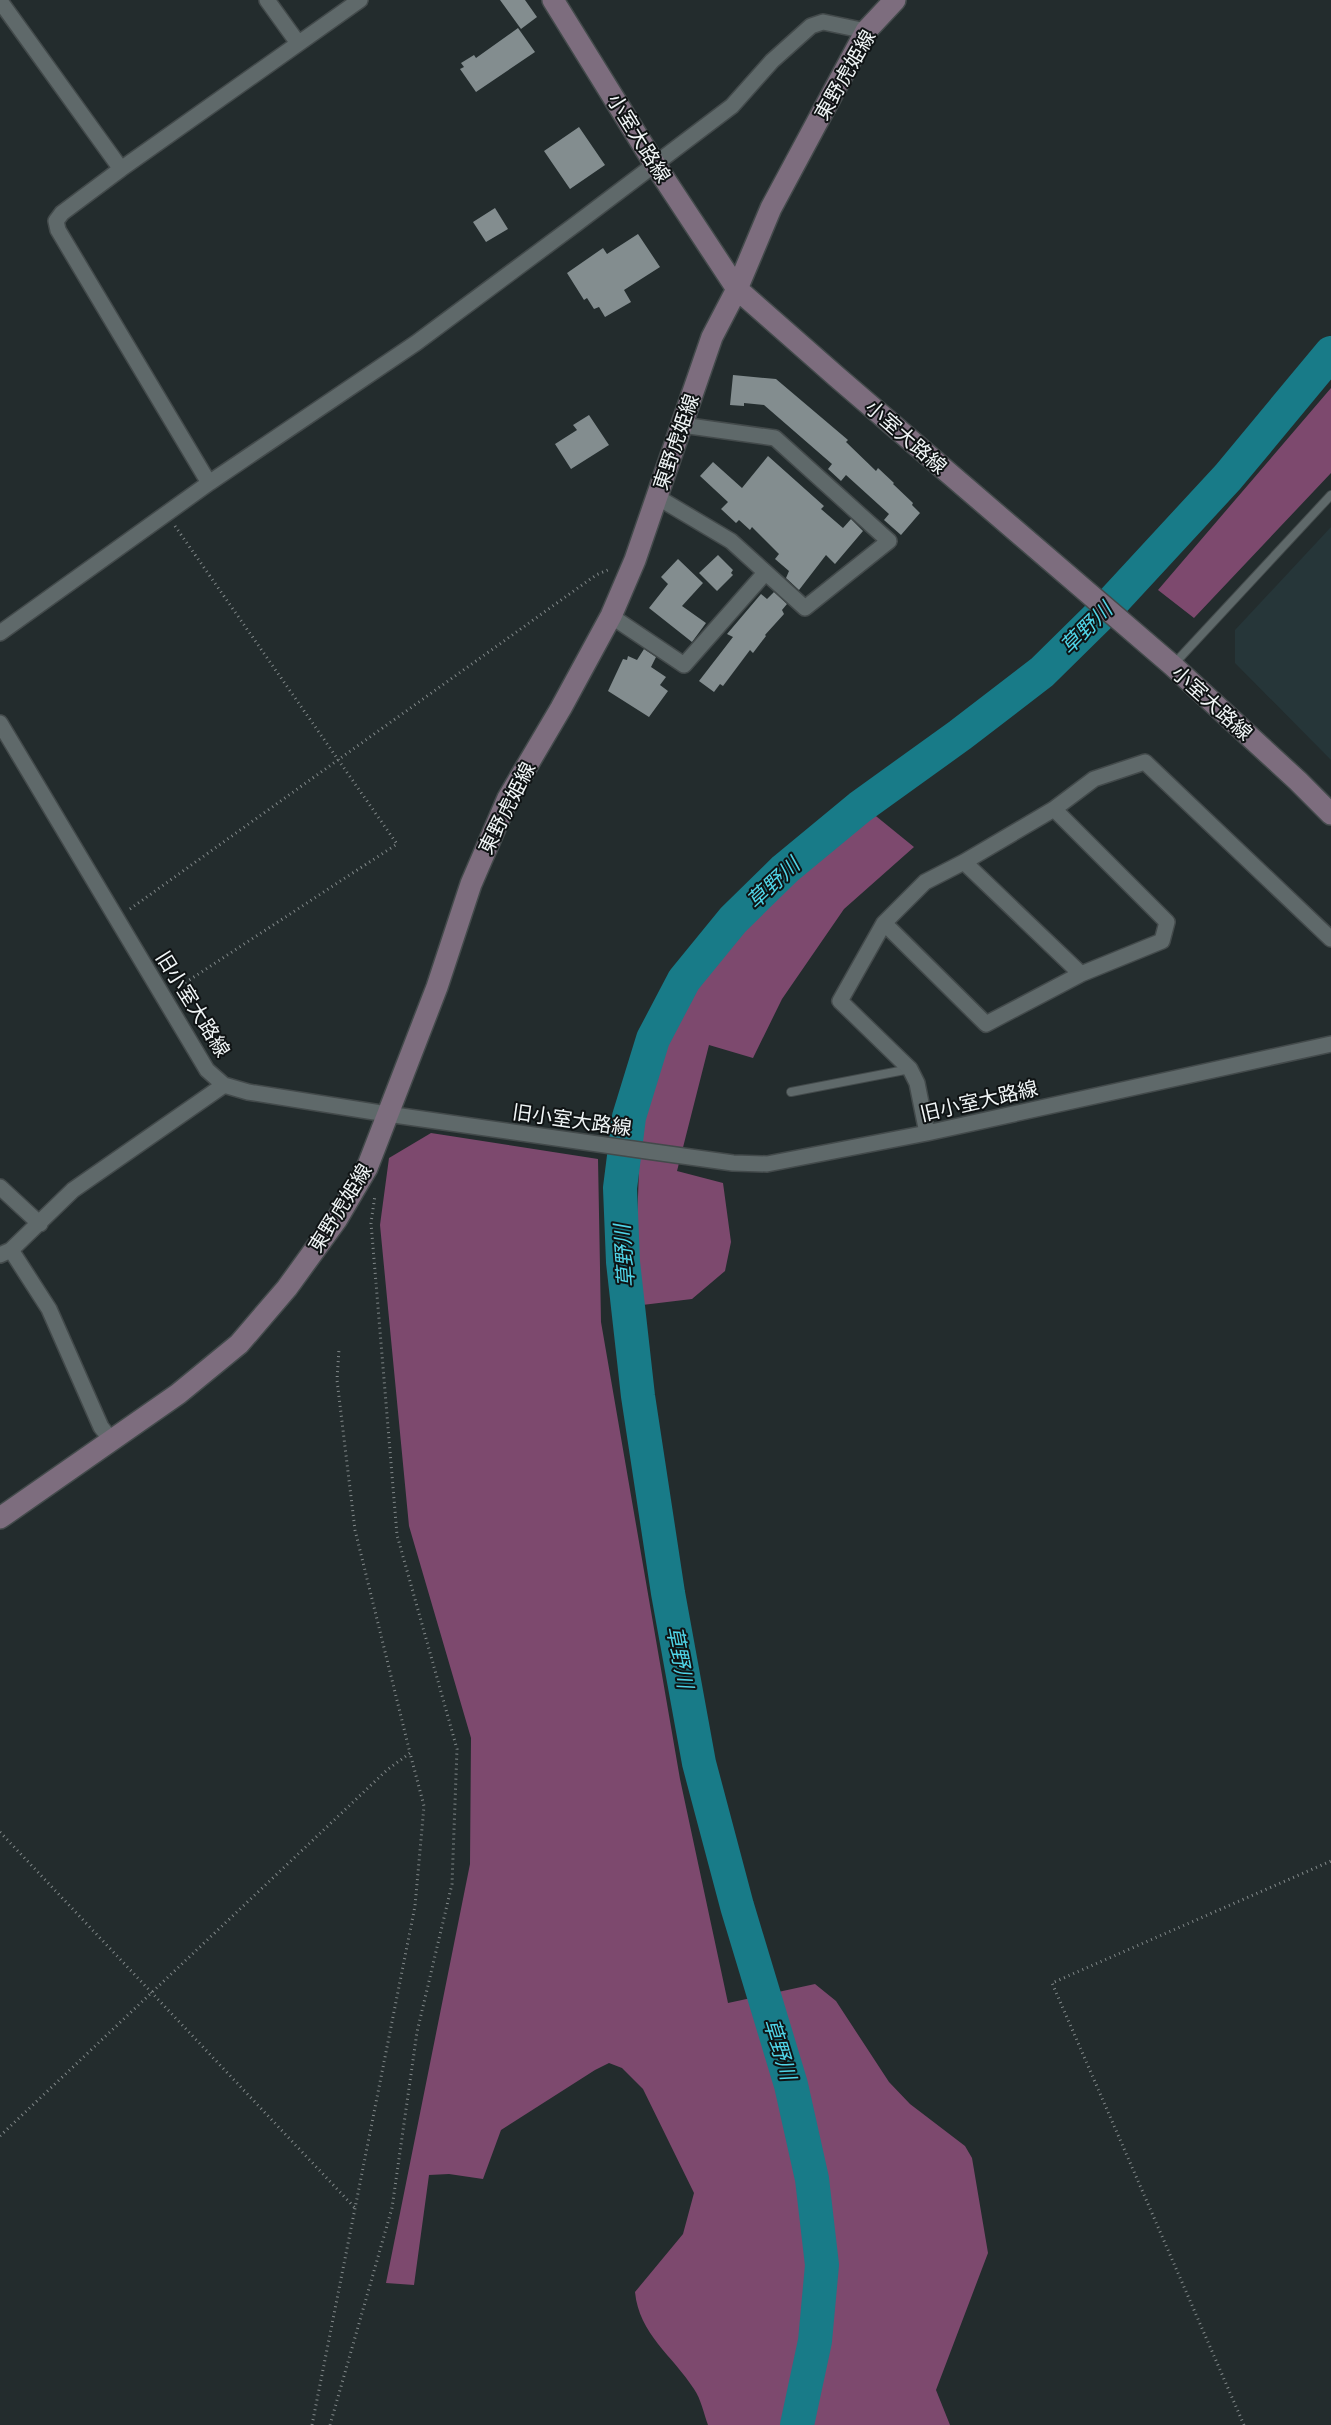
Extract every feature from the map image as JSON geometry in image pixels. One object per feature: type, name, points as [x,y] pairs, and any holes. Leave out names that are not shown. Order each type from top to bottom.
[{"type":"main road","name":"小室大路線","points":[[553,0],[654,162],[737,289],[1169,663],[1298,781],[1331,814]]},
{"type":"main road","name":"東野虎姫線","points":[[0,1518],[178,1394],[239,1344],[287,1288],[337,1219],[367,1168],[437,987],[470,884],[508,798],[612,616],[635,560],[712,337],[737,289],[771,208],[866,31],[895,0]]},
{"type":"street","points":[[267,0],[298,43]]},
{"type":"street","points":[[209,483],[58,230],[56,221],[62,213],[121,170],[360,0]]},
{"type":"street","points":[[0,1],[121,170]]},
{"type":"street","points":[[0,633],[209,483],[416,343],[576,224],[654,162],[732,106],[772,61],[811,26],[823,22],[866,31]]},
{"type":"street","points":[[657,497],[731,541],[806,608],[889,541],[775,438],[682,425]]},
{"type":"street","points":[[612,616],[684,665],[764,572]]},
{"type":"street","name":"旧小室大路線","points":[[0,723],[207,1070],[224,1085],[248,1092],[414,1118],[733,1163],[767,1164],[927,1133],[1331,1044]]},
{"type":"street","points":[[927,1133],[917,1083],[910,1069],[840,1001],[884,924],[925,882],[964,862],[1054,809],[1094,779],[1145,762],[1331,940]]},
{"type":"street","points":[[884,924],[986,1024],[1082,974],[1162,941],[1167,922],[1054,809]]},
{"type":"street","points":[[964,862],[1082,974]]},
{"type":"street","points":[[112,1441],[101,1427],[49,1309],[6,1253],[40,1224],[73,1190],[224,1085]]},
{"type":"street","points":[[0,1186],[40,1224]]},
{"type":"lane","points":[[1169,663],[1331,495]]},
{"type":"lane","points":[[791,1092],[910,1069]]},
{"type":"path","points":[[164,996],[397,844],[339,758],[166,514]]},
{"type":"path","points":[[118,919],[596,574],[635,560]]},
{"type":"path","points":[[330,2425],[392,2208],[417,2032],[452,1884],[455,1806],[457,1748],[397,1534],[371,1224],[377,1185]]},
{"type":"path","points":[[312,2425],[415,1906],[424,1806],[355,1530],[337,1380],[339,1349]]},
{"type":"path","points":[[0,2136],[387,1770],[410,1753]]},
{"type":"path","points":[[0,1832],[355,2208]]},
{"type":"path","points":[[1244,2425],[1052,1983],[1331,1861]]},
{"type":"shaded area","points":[[1331,388],[1331,473],[1194,618],[1158,590]]},
{"type":"shaded area","points":[[1331,527],[1331,760],[1235,663],[1235,630]]},
{"type":"shaded area","points":[[866,808],[914,847],[844,909],[782,999],[753,1058],[709,1045],[677,1171],[723,1183],[731,1242],[725,1271],[692,1299],[634,1306],[641,1115],[681,1003],[753,914]]},
{"type":"shaded area","points":[[431,1133],[598,1159],[601,1322],[680,1779],[728,2003],[815,1984],[836,2001],[889,2082],[910,2104],[965,2146],[972,2158],[988,2253],[936,2390],[950,2425],[708,2425],[694,2389],[658,2344],[643,2320],[635,2292],[683,2234],[694,2193],[643,2089],[622,2068],[609,2063],[501,2130],[483,2179],[449,2174],[429,2175],[414,2285],[386,2283],[470,1864],[471,1738],[409,1526],[380,1225],[389,1158]]},
{"type":"building","points":[[500,0],[525,0],[537,17],[521,29]]},
{"type":"building","points":[[518,28],[535,52],[476,92],[460,69],[464,67],[461,63],[474,55],[476,58]]},
{"type":"building","points":[[579,127],[605,165],[570,189],[544,151]]},
{"type":"building","points":[[495,208],[508,229],[486,242],[473,222]]},
{"type":"building","points":[[638,234],[660,267],[624,290],[631,302],[605,317],[599,307],[594,309],[587,298],[584,300],[567,273],[603,248],[607,254]]},
{"type":"building","points":[[733,375],[776,379],[848,440],[846,442],[876,471],[878,468],[894,483],[920,513],[901,535],[884,520],[889,514],[846,475],[841,481],[828,469],[832,464],[764,405],[744,403],[744,406],[730,405]]},
{"type":"building","points":[[589,415],[609,445],[571,469],[555,444],[577,430],[573,425]]},
{"type":"building","points":[[768,456],[824,506],[821,509],[843,528],[851,519],[863,531],[835,564],[826,555],[799,590],[786,578],[789,571],[775,559],[779,554],[752,527],[750,530],[739,520],[736,523],[721,509],[728,502],[700,476],[713,462],[742,488]]},
{"type":"building","points":[[718,555],[733,570],[731,573],[733,575],[717,591],[699,573]]},
{"type":"building","points":[[678,559],[703,583],[682,606],[706,623],[692,642],[649,608],[668,584],[661,577]]},
{"type":"building","points":[[774,592],[787,604],[782,610],[784,614],[765,635],[753,653],[750,650],[723,686],[720,684],[714,692],[699,681],[733,637],[727,634],[761,594],[767,599]]},
{"type":"building","points":[[644,649],[656,657],[651,667],[666,677],[660,685],[668,691],[649,717],[608,691],[623,659],[627,660],[628,656],[637,660]]},
{"type":"waterway","name":"草野川","points":[[797,2425],[815,2341],[822,2265],[812,2179],[791,2085],[737,1906],[699,1763],[668,1593],[638,1396],[623,1262],[620,1188],[629,1117],[653,1039],[684,980],[733,920],[785,869],[860,807],[960,735],[1042,672],[1106,609],[1228,477],[1331,353]]}]
